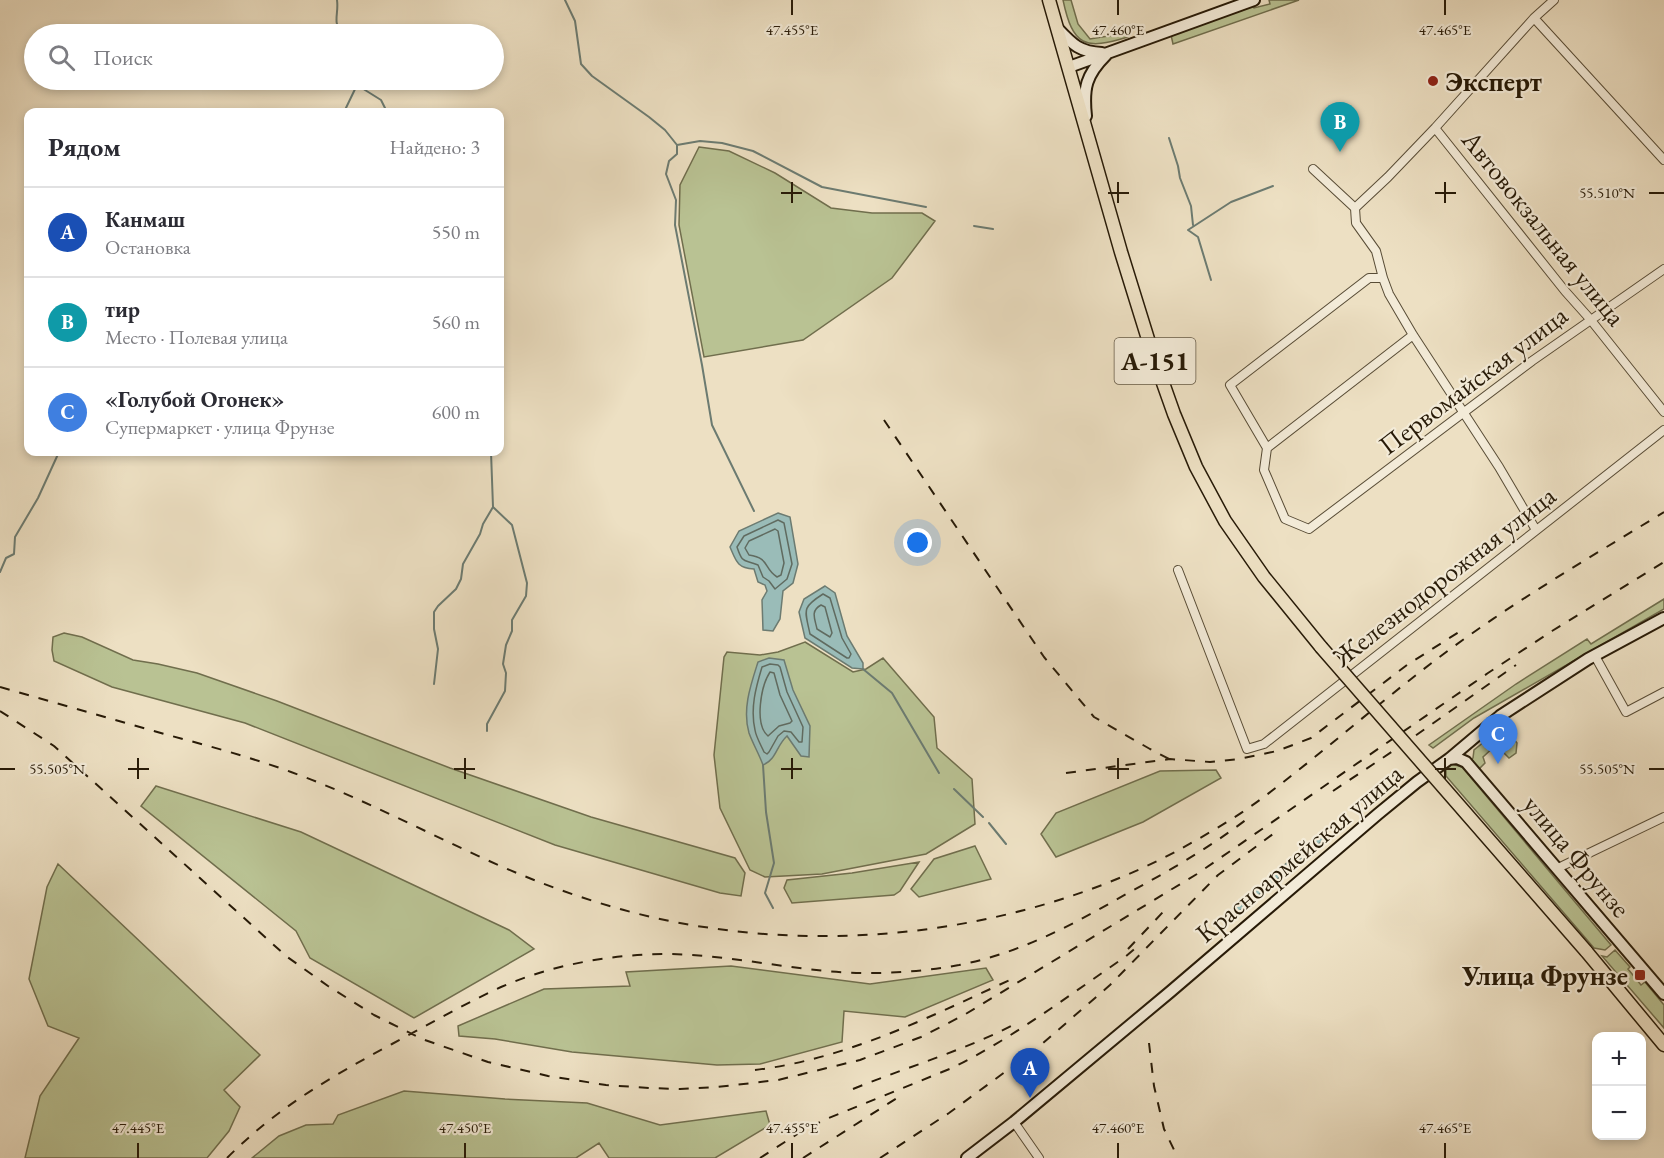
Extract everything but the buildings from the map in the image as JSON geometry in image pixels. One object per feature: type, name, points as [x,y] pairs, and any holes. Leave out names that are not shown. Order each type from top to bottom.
[{"type":"highway","name":"А-151","points":[[1049,0],[1121,252],[1152,351],[1196,467],[1225,521],[1264,577],[1321,647],[1586,951],[1664,1046]]},
{"type":"main road","points":[[1069,67],[1254,0]]},
{"type":"main road","points":[[1058,29],[1078,49],[1109,52]]},
{"type":"main road","points":[[1089,139],[1084,101],[1085,90],[1091,72],[1109,52]]},
{"type":"main road","name":"Красноармейская улица","points":[[967,1158],[1014,1122],[1170,992],[1378,814],[1514,706],[1595,656],[1664,618]]},
{"type":"main road","points":[[1449,759],[1457,758],[1466,762],[1467,751],[1474,738]]},
{"type":"main road","name":"улица Фрунзе","points":[[1466,762],[1664,994]]},
{"type":"street","points":[[1355,208],[1435,128],[1534,18],[1554,0]]},
{"type":"street","points":[[1534,18],[1664,160]]},
{"type":"street","name":"Автовокзальная улица","points":[[1435,128],[1664,412]]},
{"type":"street","points":[[1313,169],[1355,208],[1356,224],[1376,251],[1389,294],[1499,467],[1536,530]]},
{"type":"street","name":"Первомайская улица","points":[[1267,448],[1264,470],[1285,519],[1309,529],[1532,361],[1664,269]]},
{"type":"street","points":[[1383,278],[1369,278],[1230,385],[1267,448],[1413,335]]},
{"type":"street","name":"Железнодорожная улица","points":[[1178,570],[1247,749],[1264,744],[1664,430]]},
{"type":"street","points":[[1595,656],[1626,712],[1664,693]]},
{"type":"street","points":[[1558,868],[1664,817]]},
{"type":"street","points":[[1014,1122],[1039,1158]]},
{"type":"green space","points":[[1063,0],[1071,0],[1078,24],[1090,39],[1127,33],[1128,37],[1101,43],[1083,41],[1071,27]]},
{"type":"green space","points":[[1269,0],[1299,0],[1173,44],[1171,35],[1252,4],[1254,8],[1270,4]]},
{"type":"green space","points":[[699,147],[729,151],[775,173],[831,208],[872,213],[922,213],[935,221],[892,278],[803,340],[704,357],[679,225],[680,185]]},
{"type":"green space","points":[[1664,599],[1664,609],[1474,718],[1433,748],[1429,745],[1516,684],[1587,639],[1591,644]]},
{"type":"green space","points":[[64,633],[82,637],[133,660],[197,673],[277,701],[450,768],[591,817],[735,858],[745,873],[741,896],[720,893],[555,845],[245,723],[112,687],[54,661],[53,637]]},
{"type":"green space","points":[[805,642],[853,672],[866,669],[883,658],[934,717],[937,748],[972,779],[975,824],[926,854],[822,874],[765,877],[750,870],[720,808],[714,755],[724,657],[727,652],[760,655],[778,652]]},
{"type":"green space","points":[[1504,726],[1517,743],[1516,753],[1509,758],[1496,745],[1483,757],[1485,763],[1477,771],[1470,761],[1474,750]]},
{"type":"green space","points":[[1452,764],[1462,767],[1611,945],[1605,950],[1594,948],[1446,776],[1446,770]]},
{"type":"green space","points":[[1216,770],[1221,778],[1143,822],[1056,857],[1041,834],[1056,813],[1160,771]]},
{"type":"green space","points":[[156,786],[301,832],[509,930],[534,949],[414,1018],[310,958],[296,931],[141,806]]},
{"type":"green space","points":[[975,846],[991,879],[919,897],[911,889],[934,859]]},
{"type":"green space","points":[[919,862],[900,891],[894,895],[792,903],[784,888],[787,880],[852,873]]},
{"type":"green space","points":[[58,864],[260,1055],[224,1090],[240,1107],[229,1131],[207,1158],[25,1158],[40,1096],[79,1038],[48,1026],[29,979],[47,887]]},
{"type":"green space","points":[[1615,950],[1630,967],[1628,969],[1641,985],[1645,982],[1664,1005],[1664,1028],[1602,956],[1607,957]]},
{"type":"green space","points":[[731,966],[870,984],[986,968],[993,980],[905,1017],[844,1011],[842,1042],[760,1064],[717,1065],[572,1052],[495,1039],[459,1036],[458,1026],[544,989],[630,986],[626,972]]},
{"type":"green space","points":[[404,1091],[587,1103],[660,1125],[766,1111],[770,1125],[715,1158],[609,1158],[599,1143],[576,1158],[252,1158],[279,1136],[306,1125],[333,1124],[338,1115]]},
{"type":"water","points":[[778,513],[790,517],[798,564],[793,583],[783,591],[780,619],[773,631],[763,630],[762,600],[767,591],[765,585],[758,582],[754,569],[738,563],[730,547],[739,531]]},
{"type":"water","points":[[825,586],[835,593],[847,636],[863,663],[863,669],[852,668],[805,638],[799,612],[804,599]]},
{"type":"water","points":[[769,658],[784,660],[793,690],[810,726],[809,757],[801,756],[787,736],[774,756],[763,765],[749,733],[746,715],[750,688],[758,662]]},
{"type":"water","points":[[1323,832],[1327,837],[1236,914],[1234,908]]},
{"type":"waterway","points":[[337,0],[338,24]]},
{"type":"waterway","points":[[565,0],[575,21],[581,64],[592,76],[665,130],[677,145],[677,154],[669,161],[666,174],[676,200],[675,225],[712,425],[754,511]]},
{"type":"waterway","points":[[346,108],[355,90]]},
{"type":"waterway","points":[[365,90],[381,100],[385,108]]},
{"type":"waterway","points":[[1169,138],[1180,178],[1191,206],[1193,225]]},
{"type":"waterway","points":[[677,145],[700,141],[722,143],[753,151],[822,187],[926,207]]},
{"type":"waterway","points":[[1211,280],[1198,237],[1188,230],[1231,202],[1273,186]]},
{"type":"waterway","points":[[974,226],[993,229]]},
{"type":"waterway","points":[[0,572],[6,558],[14,554],[15,537],[38,498],[57,456]]},
{"type":"waterway","points":[[434,684],[438,649],[434,629],[434,612],[456,589],[461,579],[463,564],[493,507],[491,456]]},
{"type":"waterway","points":[[487,731],[487,724],[505,691],[506,673],[503,664],[506,645],[512,631],[512,620],[526,596],[527,583],[512,525],[493,507]]},
{"type":"waterway","points":[[863,669],[892,693],[939,773]]},
{"type":"waterway","points":[[763,765],[766,812],[774,863],[765,893],[773,908]]},
{"type":"waterway","points":[[954,789],[983,817]]},
{"type":"waterway","points":[[989,823],[1006,844]]},
{"type":"railway","points":[[884,420],[1044,657],[1094,717],[1169,759]]},
{"type":"railway","points":[[0,687],[230,752],[291,772],[352,797],[534,880],[621,909],[688,925],[769,934],[829,936],[889,933],[949,926],[1008,914],[1066,898],[1121,877],[1175,852],[1261,799],[1461,641],[1547,584],[1664,512]]},
{"type":"railway","points":[[0,711],[54,746],[286,956],[374,1015],[422,1039],[488,1062],[548,1076],[606,1085],[649,1088],[717,1087],[778,1080],[860,1060],[921,1037],[964,1015],[1197,874],[1488,673],[1664,562]]},
{"type":"railway","points":[[1066,773],[1170,759],[1210,762],[1239,759],[1277,751],[1311,738],[1407,665],[1462,630]]},
{"type":"railway","points":[[1333,791],[1516,665]]},
{"type":"railway","points":[[227,1158],[265,1123],[326,1082],[460,1007],[501,987],[542,972],[605,958],[649,954],[709,956],[806,969],[859,973],[909,971],[959,965],[1004,953],[1067,926],[1174,868],[1247,819]]},
{"type":"railway","points":[[880,1158],[949,1113],[1035,1050],[1110,985],[1218,875],[1277,831]]},
{"type":"railway","points":[[1128,949],[1163,912]]},
{"type":"railway","points":[[760,1158],[824,1120],[952,1068],[975,1056],[1040,1016],[1138,946]]},
{"type":"railway","points":[[755,1070],[822,1056],[887,1035],[1012,979]]},
{"type":"railway","points":[[853,1089],[955,1051],[1015,1024]]},
{"type":"railway","points":[[1149,1043],[1154,1086],[1164,1129],[1178,1158]]},
{"type":"railway","points":[[803,1158],[897,1098]]},
{"type":"place","name":"Эксперт","points":[[1433,81]]},
{"type":"place","name":"тир","points":[[1340,152]]},
{"type":"place","name":"«Голубой Огонек»","points":[[1498,764]]},
{"type":"place","name":"Улица Фрунзе","points":[[1640,975]]},
{"type":"place","name":"Канмаш","points":[[1030,1098]]}]
